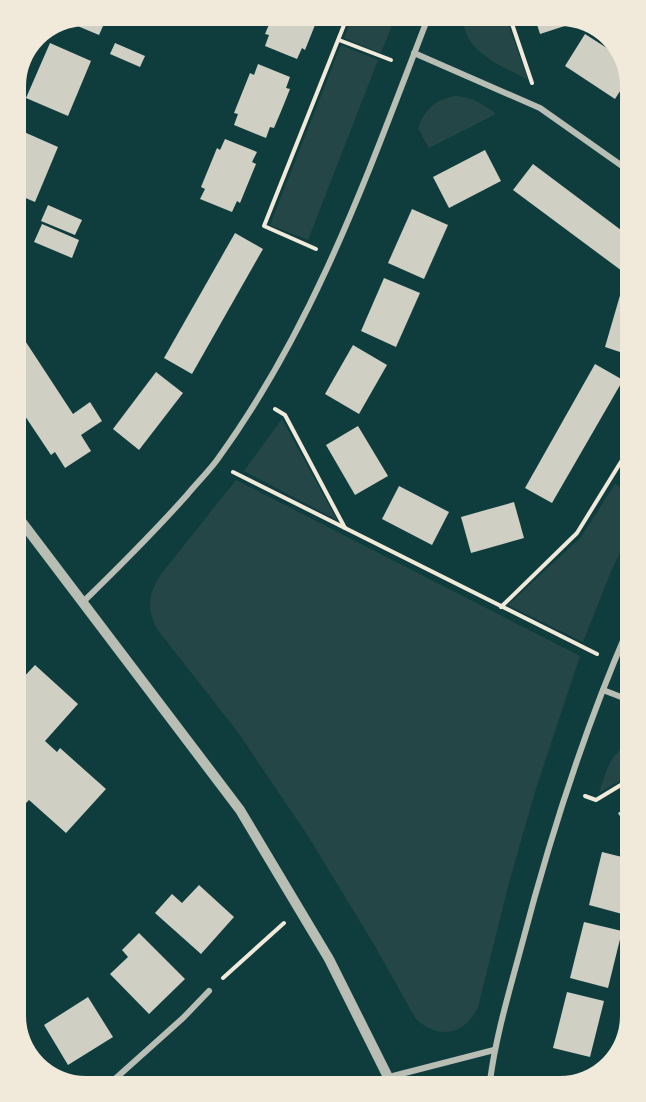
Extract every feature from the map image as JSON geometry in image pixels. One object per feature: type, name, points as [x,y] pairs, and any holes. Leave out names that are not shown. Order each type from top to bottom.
[{"type":"street","points":[[83,602],[152,536],[216,463],[260,398],[297,332],[333,257],[425,26]]},
{"type":"street","points":[[414,53],[540,108],[620,164]]},
{"type":"street","points":[[26,527],[240,810],[329,959],[388,1076]]},
{"type":"street","points":[[491,1076],[494,1050],[534,897],[567,791],[620,648]]},
{"type":"street","points":[[603,690],[620,697]]},
{"type":"street","points":[[117,1076],[183,1018],[209,991]]},
{"type":"street","points":[[404,1076],[494,1050]]},
{"type":"path","points":[[333,257],[264,226],[344,26]]},
{"type":"path","points":[[513,26],[540,108]]},
{"type":"path","points":[[339,40],[409,68]]},
{"type":"path","points":[[260,398],[285,415],[345,528]]},
{"type":"path","points":[[216,463],[614,662]]},
{"type":"path","points":[[501,607],[577,533],[620,463]]},
{"type":"path","points":[[567,791],[596,800],[620,785]]},
{"type":"path","points":[[209,991],[299,909]]},
{"type":"shaded area","points":[[349,26],[392,26],[381,53],[344,38]]},
{"type":"shaded area","points":[[464,26],[509,26],[528,80],[485,56],[469,39]]},
{"type":"shaded area","points":[[341,45],[378,60],[308,240],[270,225]]},
{"type":"shaded area","points":[[455,96],[477,101],[496,114],[429,148],[418,128],[421,121],[436,103]]},
{"type":"shaded area","points":[[282,419],[337,520],[244,471]]},
{"type":"shaded area","points":[[236,480],[580,656],[534,795],[478,1007],[473,1016],[459,1029],[442,1032],[425,1026],[416,1019],[308,836],[237,731],[153,621],[150,601],[157,581]]},
{"type":"shaded area","points":[[615,484],[620,487],[620,553],[583,642],[508,605],[581,537]]},
{"type":"shaded area","points":[[620,751],[620,780],[599,793],[606,772]]},
{"type":"building","points":[[103,26],[99,35],[79,27]]},
{"type":"building","points":[[268,26],[315,26],[305,50],[302,48],[297,59],[265,46],[269,35],[265,34]]},
{"type":"building","points":[[537,26],[565,26],[540,34]]},
{"type":"building","points":[[585,34],[610,52],[619,73],[620,91],[615,99],[565,66]]},
{"type":"building","points":[[50,43],[91,61],[68,116],[26,98]]},
{"type":"building","points":[[115,43],[145,56],[140,67],[110,54]]},
{"type":"building","points":[[258,64],[290,77],[286,88],[290,89],[274,128],[270,127],[266,138],[234,125],[238,114],[234,113],[250,73],[254,75]]},
{"type":"building","points":[[26,133],[58,147],[35,202],[26,198]]},
{"type":"building","points":[[225,139],[257,152],[252,162],[256,164],[240,203],[237,201],[232,212],[200,199],[205,189],[201,187],[217,148],[220,150]]},
{"type":"building","points":[[485,150],[501,181],[449,208],[433,177]]},
{"type":"building","points":[[533,164],[620,229],[620,270],[513,190]]},
{"type":"building","points":[[48,205],[82,220],[75,235],[41,221]]},
{"type":"building","points":[[412,209],[448,225],[424,279],[388,263]]},
{"type":"building","points":[[42,224],[79,240],[72,258],[34,242]]},
{"type":"building","points":[[235,233],[263,249],[192,374],[164,358]]},
{"type":"building","points":[[384,278],[420,293],[396,347],[361,331]]},
{"type":"building","points":[[620,295],[620,352],[605,347]]},
{"type":"building","points":[[26,342],[73,414],[90,402],[102,421],[81,435],[91,451],[65,468],[55,452],[51,455],[26,418]]},
{"type":"building","points":[[353,345],[387,365],[359,414],[325,394]]},
{"type":"building","points":[[595,364],[620,378],[620,385],[552,503],[525,488]]},
{"type":"building","points":[[156,372],[183,393],[139,450],[113,429]]},
{"type":"building","points":[[358,426],[388,476],[355,495],[326,445]]},
{"type":"building","points":[[399,486],[449,512],[432,545],[382,519]]},
{"type":"building","points":[[514,502],[524,538],[471,553],[461,517]]},
{"type":"building","points":[[35,665],[78,704],[45,741],[57,752],[60,748],[106,789],[66,833],[29,800],[26,803],[26,675]]},
{"type":"building","points":[[602,852],[620,856],[620,913],[589,905]]},
{"type":"building","points":[[199,885],[234,917],[201,954],[155,913],[172,894],[182,903]]},
{"type":"building","points":[[584,922],[620,931],[608,988],[570,978]]},
{"type":"building","points":[[139,933],[185,979],[149,1014],[110,974],[128,957],[122,950]]},
{"type":"building","points":[[567,992],[604,1001],[590,1057],[553,1048]]},
{"type":"building","points":[[88,997],[113,1037],[68,1065],[44,1025]]}]
